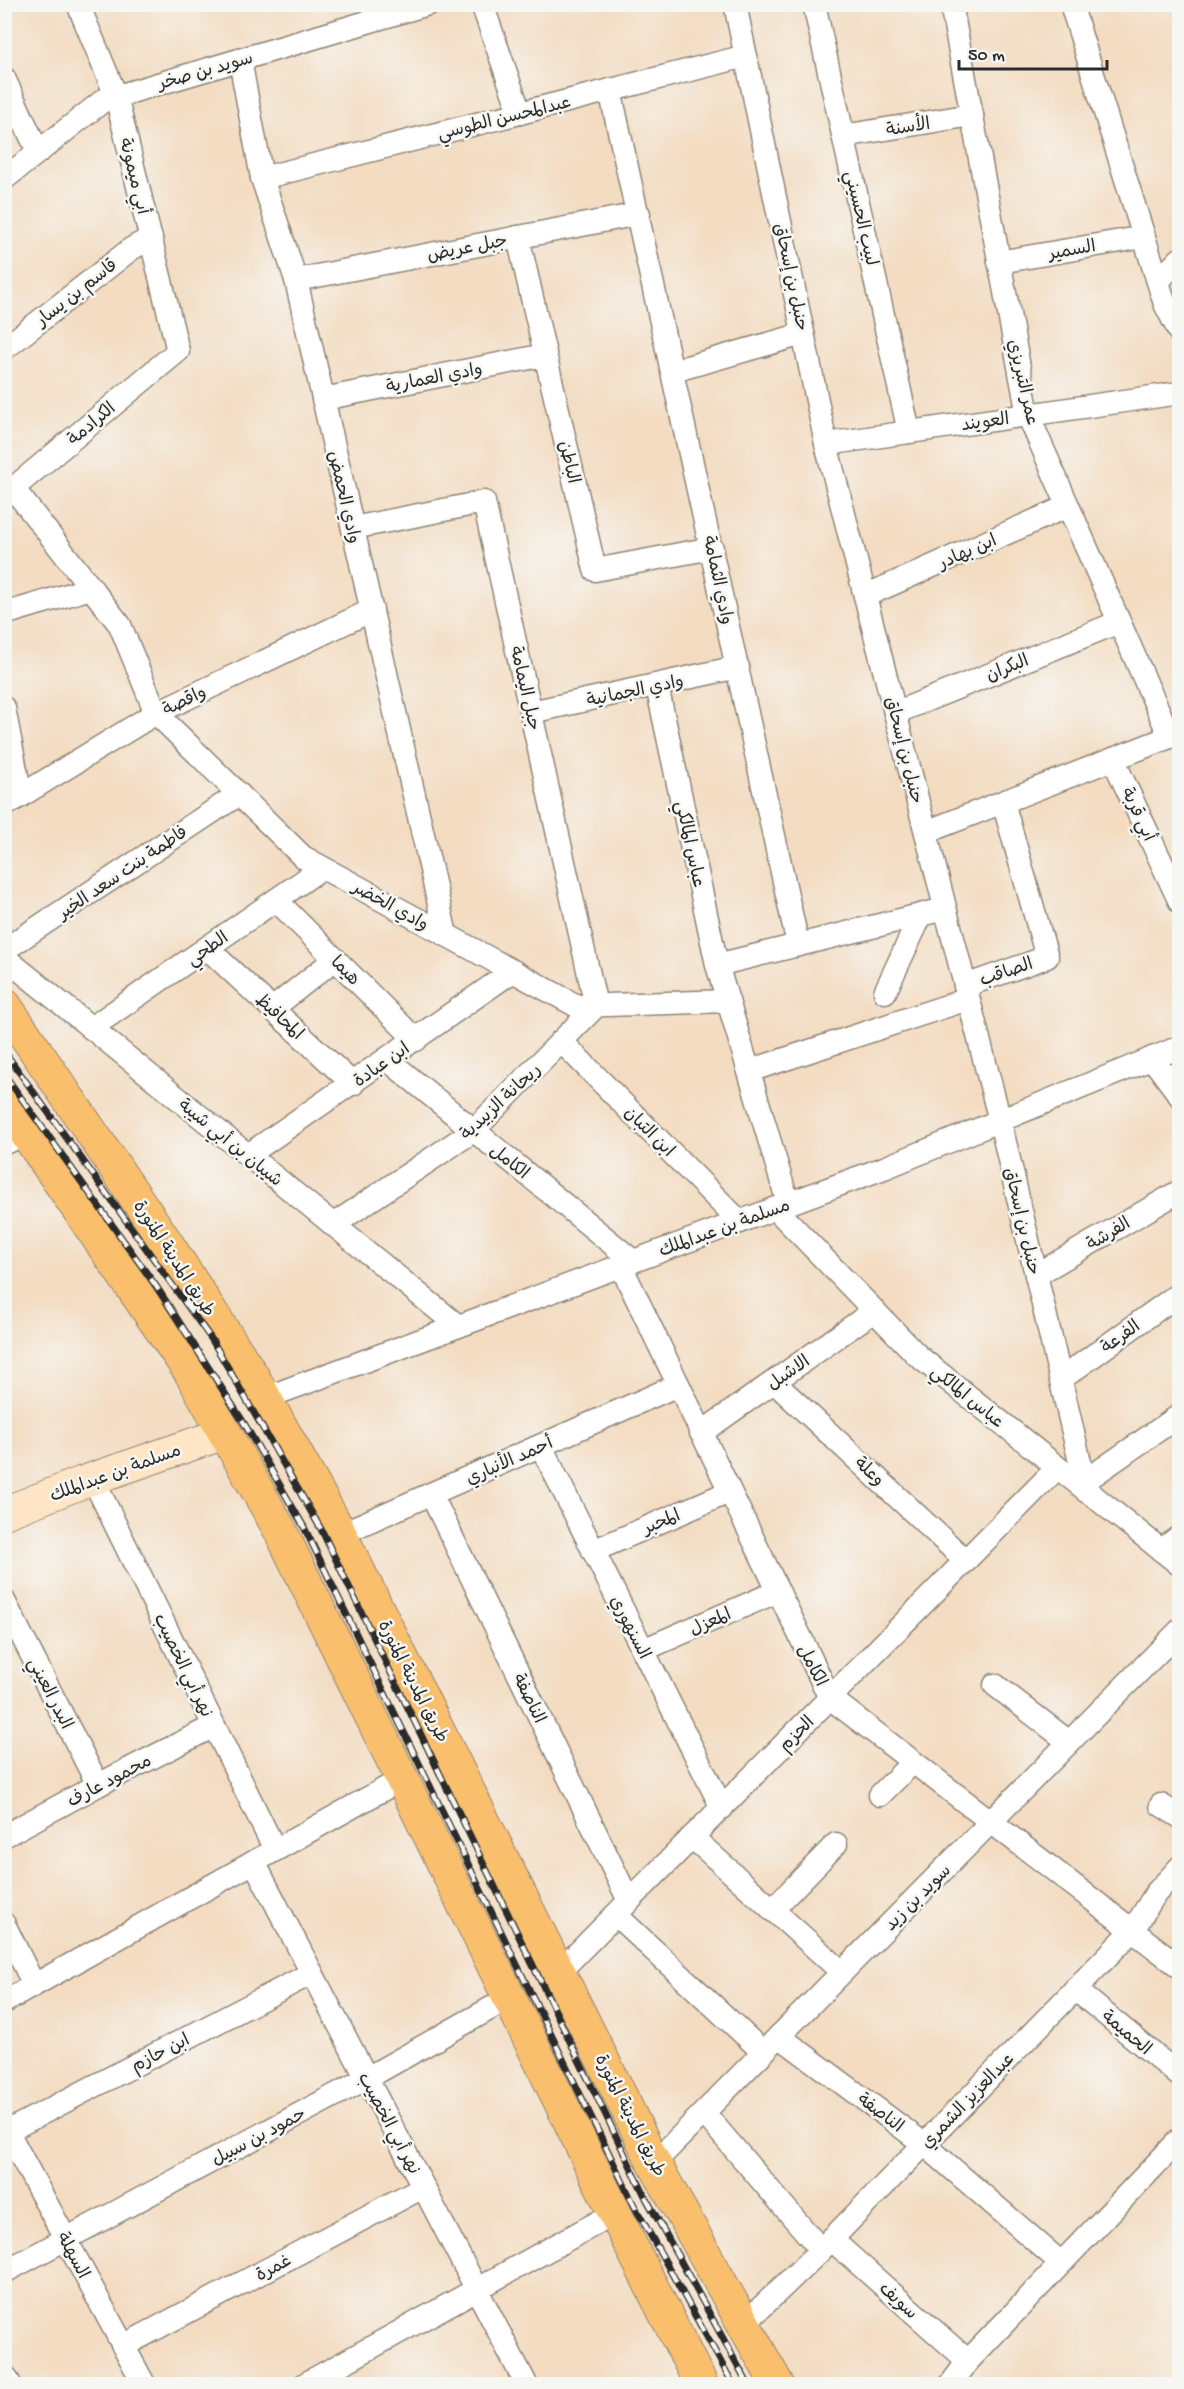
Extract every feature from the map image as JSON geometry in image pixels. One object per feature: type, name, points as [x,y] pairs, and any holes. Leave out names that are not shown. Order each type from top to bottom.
[{"type":"main road","name":"طريق المدينة المنورة","points":[[4,1004],[162,1236],[265,1398],[340,1534],[654,2163],[777,2385]]},
{"type":"main road","points":[[4,1101],[16,1138],[191,1373],[281,1532],[701,2385]]},
{"type":"main road","name":"مسلمة بن عبدالملك","points":[[4,1513],[225,1433]]},
{"type":"street","name":"أبي ميمونة","points":[[78,4],[116,96],[178,351]]},
{"type":"street","name":"سويد بن صخر","points":[[4,179],[104,100],[428,4]]},
{"type":"street","points":[[482,4],[520,113]]},
{"type":"street","name":"حنبل بن إسحاق","points":[[735,4],[826,444],[1000,1120],[1086,1486]]},
{"type":"street","name":"لبيب الحسيني","points":[[814,4],[909,432]]},
{"type":"street","name":"عمر التبريزي","points":[[951,4],[1028,415],[1119,622],[1174,735]]},
{"type":"street","points":[[1071,4],[1158,281],[1172,300],[1179,333]]},
{"type":"street","name":"عبدالمحسن الطوسي","points":[[262,178],[746,56]]},
{"type":"street","name":"وادي الحمض","points":[[240,60],[262,178],[296,280],[446,935]]},
{"type":"street","points":[[4,78],[38,153]]},
{"type":"street","name":"وادي الثمامة","points":[[610,90],[798,945]]},
{"type":"street","name":"الأسنة","points":[[843,136],[972,115]]},
{"type":"street","name":"جبل عريض","points":[[296,280],[639,214]]},
{"type":"street","name":"الباطن","points":[[518,237],[595,570],[712,548]]},
{"type":"street","name":"السمير","points":[[999,262],[1144,237]]},
{"type":"street","name":"قاسم بن يسار","points":[[4,349],[131,249],[151,238]]},
{"type":"street","points":[[1158,281],[1179,259]]},
{"type":"street","points":[[673,371],[803,334]]},
{"type":"street","name":"الكرادمة","points":[[9,492],[178,351]]},
{"type":"street","name":"وادي العمارية","points":[[323,399],[545,355]]},
{"type":"street","name":"العويند","points":[[826,444],[1179,393]]},
{"type":"street","name":"وادي الخضر","points":[[9,492],[92,588],[120,625],[156,713],[303,857],[577,1006],[728,1001]]},
{"type":"street","name":"جبل اليمامة","points":[[353,528],[484,502],[596,1006]]},
{"type":"street","name":"ابن بهادر","points":[[865,596],[1068,506]]},
{"type":"street","points":[[4,614],[92,588]]},
{"type":"street","name":"واقصة","points":[[13,801],[156,713],[372,610]]},
{"type":"street","name":"البكران","points":[[895,713],[1119,622]]},
{"type":"street","name":"وادي الجمانية","points":[[531,712],[738,667]]},
{"type":"street","name":"عباس المالكي","points":[[657,686],[717,964],[728,1001]]},
{"type":"street","points":[[4,708],[13,801]]},
{"type":"street","points":[[926,832],[1174,735]]},
{"type":"street","name":"أبي قربة","points":[[1113,759],[1178,893]]},
{"type":"street","name":"فاطمة بنت سعد الخير","points":[[4,950],[239,794]]},
{"type":"street","name":"الصاقب","points":[[749,1071],[967,992],[1047,957],[1003,802]]},
{"type":"street","name":"الطحي","points":[[91,1028],[322,868]]},
{"type":"street","name":"هيما","points":[[276,900],[416,1040]]},
{"type":"street","points":[[717,964],[945,909]]},
{"type":"street","points":[[885,992],[921,915]]},
{"type":"street","name":"المحافيظ","points":[[207,948],[353,1084]]},
{"type":"street","name":"شيبان بن أبي شيبة","points":[[4,957],[459,1326]]},
{"type":"street","points":[[272,1009],[335,959]]},
{"type":"street","name":"ابن عبادة","points":[[248,1155],[388,1060],[513,971]]},
{"type":"street","points":[[728,1001],[749,1071],[781,1206]]},
{"type":"street","name":"ريحانة الزبيدية","points":[[333,1225],[473,1131],[596,1006]]},
{"type":"street","name":"ابن التبان","points":[[561,1041],[740,1222]]},
{"type":"street","name":"مسلمة بن عبدالملك","points":[[265,1398],[884,1168],[1179,1047]]},
{"type":"street","points":[[1152,1058],[1179,1096]]},
{"type":"street","name":"الكامل","points":[[388,1060],[627,1263],[678,1385],[776,1592],[830,1698],[1179,1967]]},
{"type":"street","name":"الفرشة","points":[[1036,1275],[1179,1191]]},
{"type":"street","name":"عباس المالكي","points":[[781,1206],[874,1311],[918,1356],[1058,1468],[1086,1486],[1179,1565]]},
{"type":"street","name":"الفرعة","points":[[1061,1378],[1179,1293]]},
{"type":"street","name":"الاشبل","points":[[701,1433],[874,1311]]},
{"type":"street","name":"وعلة","points":[[774,1382],[966,1560]]},
{"type":"street","name":"أحمد الأنباري","points":[[340,1534],[678,1385]]},
{"type":"street","points":[[1086,1486],[1179,1415]]},
{"type":"street","name":"السنهوري","points":[[541,1446],[722,1808]]},
{"type":"street","name":"الحزم","points":[[559,1972],[1058,1468]]},
{"type":"street","name":"نهر أبي الخصيب","points":[[93,1479],[275,1850]]},
{"type":"street","name":"المحبر","points":[[593,1551],[729,1492]]},
{"type":"street","name":"الناصفة","points":[[431,1494],[622,1908],[771,2044],[924,2144],[1061,2263]]},
{"type":"street","points":[[1161,1550],[1179,1536]]},
{"type":"street","name":"المعزل","points":[[643,1650],[776,1592]]},
{"type":"street","name":"البدر العيني","points":[[4,1601],[98,1785]]},
{"type":"street","name":"سويد بن زيد","points":[[654,2163],[1179,1630]]},
{"type":"street","points":[[995,1685],[1070,1742]]},
{"type":"street","name":"محمود عارف","points":[[4,1836],[214,1726]]},
{"type":"street","points":[[880,1795],[913,1762]]},
{"type":"street","points":[[4,2001],[402,1779]]},
{"type":"street","points":[[692,1838],[842,1972]]},
{"type":"street","points":[[772,1910],[836,1844]]},
{"type":"street","name":"نهر أبي الخصيب","points":[[254,1862],[526,2385]]},
{"type":"street","name":"عبدالعزيز الشمري","points":[[744,2324],[826,2245],[1076,1989],[1132,1930],[1156,1893],[1179,1867]]},
{"type":"street","points":[[4,1924],[34,1985]]},
{"type":"street","name":"ابن حازم","points":[[6,2128],[312,1973]]},
{"type":"street","name":"الحميمة","points":[[1076,1989],[1179,2076]]},
{"type":"street","name":"حمود بن سبيل","points":[[4,2272],[367,2078],[509,1998]]},
{"type":"street","name":"سويف","points":[[704,2113],[826,2245],[968,2361]]},
{"type":"street","name":"السهلة","points":[[6,2128],[144,2385]]},
{"type":"street","points":[[951,2385],[968,2361],[1178,2142]]},
{"type":"street","name":"غمرة","points":[[123,2346],[423,2187]]},
{"type":"street","points":[[305,2385],[615,2213]]},
{"type":"railway","points":[[4,1051],[212,1340],[321,1529],[646,2198],[748,2384]]},
{"type":"railway","points":[[4,1074],[156,1286],[244,1423],[304,1527],[635,2207],[733,2384]]}]
